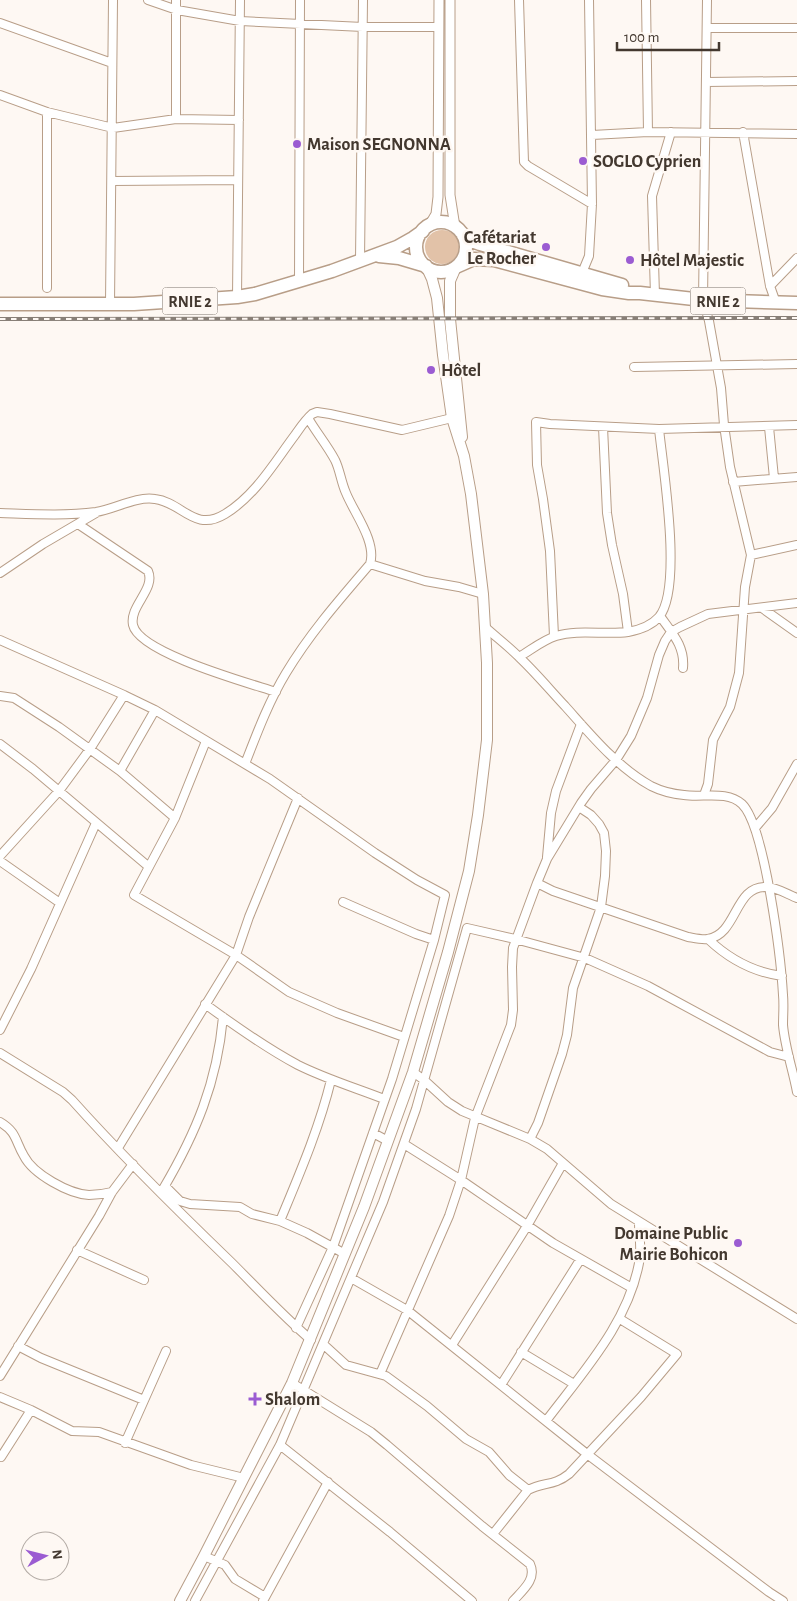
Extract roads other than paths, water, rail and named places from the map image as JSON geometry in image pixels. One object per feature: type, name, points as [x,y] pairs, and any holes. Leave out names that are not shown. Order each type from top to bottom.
[{"type":"highway","points":[[442,222],[458,229],[465,241],[465,252],[463,259],[456,267],[449,271],[441,272],[426,266],[420,260],[417,252],[418,238],[426,228],[442,222]]},
{"type":"highway","name":"RNIE 2","points":[[0,304],[110,304],[193,301],[255,294],[332,271],[374,256],[407,242],[426,228]]},
{"type":"highway","name":"RNIE 2","points":[[458,229],[469,240],[480,244],[582,273],[640,293],[703,300],[776,304],[797,303]]},
{"type":"highway","name":"RNIE 2","points":[[374,256],[399,258],[426,266]]},
{"type":"highway","name":"RNIE 2","points":[[456,267],[474,260],[494,260],[602,289],[640,293]]},
{"type":"main road","points":[[426,266],[437,298],[452,418],[464,456]]},
{"type":"main road","points":[[180,1601],[292,1383],[364,1207],[412,1072],[469,871],[487,740],[488,711],[483,594],[471,494],[464,456],[450,319],[450,281],[456,267]]},
{"type":"street","points":[[110,304],[113,0]]},
{"type":"street","points":[[148,0],[176,10],[240,21],[363,27],[438,27]]},
{"type":"street","points":[[176,0],[176,119]]},
{"type":"street","points":[[237,297],[240,0]]},
{"type":"street","points":[[299,281],[300,0]]},
{"type":"street","points":[[360,260],[360,106],[363,0]]},
{"type":"street","points":[[426,228],[436,214],[438,197],[439,0]]},
{"type":"street","points":[[450,0],[450,195],[458,229]]},
{"type":"street","points":[[519,0],[524,162],[592,204]]},
{"type":"street","points":[[582,273],[589,256],[592,204],[589,0]]},
{"type":"street","points":[[646,0],[648,132]]},
{"type":"street","points":[[704,795],[708,784],[713,740],[730,707],[736,686],[741,659],[745,586],[751,555],[733,482],[710,321],[703,300],[707,0]]},
{"type":"street","points":[[0,24],[112,63]]},
{"type":"street","points":[[707,28],[797,28]]},
{"type":"street","points":[[706,82],[797,81]]},
{"type":"street","points":[[0,95],[47,112],[113,128],[176,119],[239,120]]},
{"type":"street","points":[[47,112],[47,288]]},
{"type":"street","points":[[592,135],[648,132],[797,134]]},
{"type":"street","points":[[655,296],[652,196],[671,132]]},
{"type":"street","points":[[743,132],[770,286],[776,304]]},
{"type":"street","points":[[112,181],[238,180]]},
{"type":"street","points":[[770,286],[797,258]]},
{"type":"street","points":[[634,367],[797,364]]},
{"type":"street","points":[[0,513],[58,514],[97,512],[152,498],[164,500],[186,515],[200,520],[211,520],[223,516],[250,495],[312,414],[319,412],[402,430],[452,418]]},
{"type":"street","points":[[245,764],[258,731],[285,674],[323,619],[370,564],[371,546],[345,491],[335,460],[308,418]]},
{"type":"street","points":[[554,636],[550,551],[544,499],[537,465],[536,422],[659,429],[698,426],[724,428],[797,425]]},
{"type":"street","points":[[603,427],[607,513],[623,594],[628,632]]},
{"type":"street","points":[[769,427],[774,478]]},
{"type":"street","points":[[519,657],[554,636],[628,632],[649,625],[660,616],[668,592],[672,564],[659,429]]},
{"type":"street","points":[[733,482],[797,477]]},
{"type":"street","points":[[0,573],[43,544],[97,512]]},
{"type":"street","points":[[78,524],[148,571],[150,576],[149,582],[133,618],[133,626],[141,638],[153,646],[190,663],[276,692]]},
{"type":"street","points":[[751,555],[797,545]]},
{"type":"street","points":[[370,564],[425,581],[459,587],[483,594]]},
{"type":"street","points":[[380,1374],[449,1216],[461,1180],[475,1118],[505,1044],[513,1010],[512,957],[516,939],[537,883],[547,859],[579,807],[591,789],[616,760],[638,723],[661,648],[671,632],[708,614],[797,603]]},
{"type":"street","points":[[762,608],[797,633]]},
{"type":"street","points":[[660,616],[683,651],[684,668]]},
{"type":"street","points":[[485,626],[519,657],[616,760],[651,786],[669,793],[685,796],[725,796],[735,800],[746,810],[755,828],[768,887],[782,976],[784,997],[783,1025],[797,1092]]},
{"type":"street","points":[[0,640],[155,710],[270,778],[381,857],[445,895],[462,901]]},
{"type":"street","points":[[0,856],[59,791],[90,749],[124,695]]},
{"type":"street","points":[[0,696],[14,698],[25,704],[90,749],[120,771],[175,818]]},
{"type":"street","points":[[120,771],[155,710]]},
{"type":"street","points":[[547,859],[551,814],[556,791],[581,724]]},
{"type":"street","points":[[206,741],[175,818],[134,896],[236,955],[289,992],[309,1002],[404,1037]]},
{"type":"street","points":[[0,744],[59,791],[148,867]]},
{"type":"street","points":[[755,828],[772,808],[797,764]]},
{"type":"street","points":[[118,1148],[236,955],[249,917],[298,798]]},
{"type":"street","points":[[530,1139],[538,1123],[562,1054],[567,1035],[573,988],[585,958],[601,907],[605,876],[606,851],[604,833],[591,815],[579,807]]},
{"type":"street","points":[[0,1030],[31,969],[96,823]]},
{"type":"street","points":[[0,861],[60,903]]},
{"type":"street","points":[[537,883],[553,891],[688,937],[708,939],[724,930],[748,894],[754,890],[768,887],[797,898]]},
{"type":"street","points":[[296,1328],[333,1247],[373,1132],[434,940],[445,895]]},
{"type":"street","points":[[343,902],[410,932],[434,940]]},
{"type":"street","points":[[195,1601],[280,1445],[383,1202],[424,1080],[467,928],[585,958],[648,986],[762,1048],[789,1057]]},
{"type":"street","points":[[708,939],[722,952],[754,970],[782,976]]},
{"type":"street","points":[[205,1004],[299,1066],[384,1099]]},
{"type":"street","points":[[162,1190],[194,1132],[207,1097],[218,1061],[223,1017]]},
{"type":"street","points":[[0,1053],[63,1092],[133,1164],[162,1190],[296,1328],[311,1340]]},
{"type":"street","points":[[412,1072],[424,1080],[448,1102],[475,1118],[530,1139],[547,1149],[611,1204],[689,1251],[763,1300],[797,1319]]},
{"type":"street","points":[[280,1221],[307,1158],[326,1102],[331,1080]]},
{"type":"street","points":[[0,1122],[15,1135],[27,1162],[44,1176],[62,1187],[80,1194],[112,1192]]},
{"type":"street","points":[[373,1132],[388,1140]]},
{"type":"street","points":[[404,1144],[461,1180],[526,1226],[580,1260],[632,1288]]},
{"type":"street","points":[[452,1346],[563,1162]]},
{"type":"street","points":[[0,1376],[112,1192],[133,1164]]},
{"type":"street","points":[[162,1190],[185,1203],[233,1206],[259,1216],[280,1221],[345,1254]]},
{"type":"street","points":[[546,1421],[620,1319],[632,1288],[640,1255],[639,1222]]},
{"type":"street","points":[[77,1250],[144,1280]]},
{"type":"street","points":[[501,1385],[580,1260]]},
{"type":"street","points":[[350,1278],[407,1310],[587,1454],[727,1561],[783,1601]]},
{"type":"street","points":[[493,1534],[528,1490],[556,1483],[562,1479],[641,1397],[677,1354],[620,1319]]},
{"type":"street","points":[[323,1344],[346,1365],[380,1374],[427,1406],[466,1439],[489,1452],[509,1474],[528,1490]]},
{"type":"street","points":[[18,1346],[41,1358],[144,1400]]},
{"type":"street","points":[[125,1443],[156,1378],[166,1351]]},
{"type":"street","points":[[521,1352],[574,1384]]},
{"type":"street","points":[[292,1383],[382,1440],[530,1564],[533,1576],[514,1601]]},
{"type":"street","points":[[0,1397],[72,1431],[99,1432],[191,1466],[244,1478]]},
{"type":"street","points":[[1,1457],[31,1410]]},
{"type":"street","points":[[280,1445],[328,1482],[472,1601]]},
{"type":"street","points":[[204,1556],[226,1565],[235,1579],[264,1599],[328,1482]]},
{"type":"railway","points":[[0,319],[797,318]]},
{"type":"place","name":"Maison SEGNONNA","points":[[297,144]]},
{"type":"place","name":"SOGLO Cyprien","points":[[583,161]]},
{"type":"place","name":"Cafétariat Le Rocher","points":[[546,247]]},
{"type":"place","name":"Hôtel Majestic","points":[[630,260]]},
{"type":"place","name":"Hôtel","points":[[431,370]]},
{"type":"place","name":"Domaine Public Mairie Bohicon","points":[[738,1243]]},
{"type":"place","name":"Shalom","points":[[255,1399]]}]
